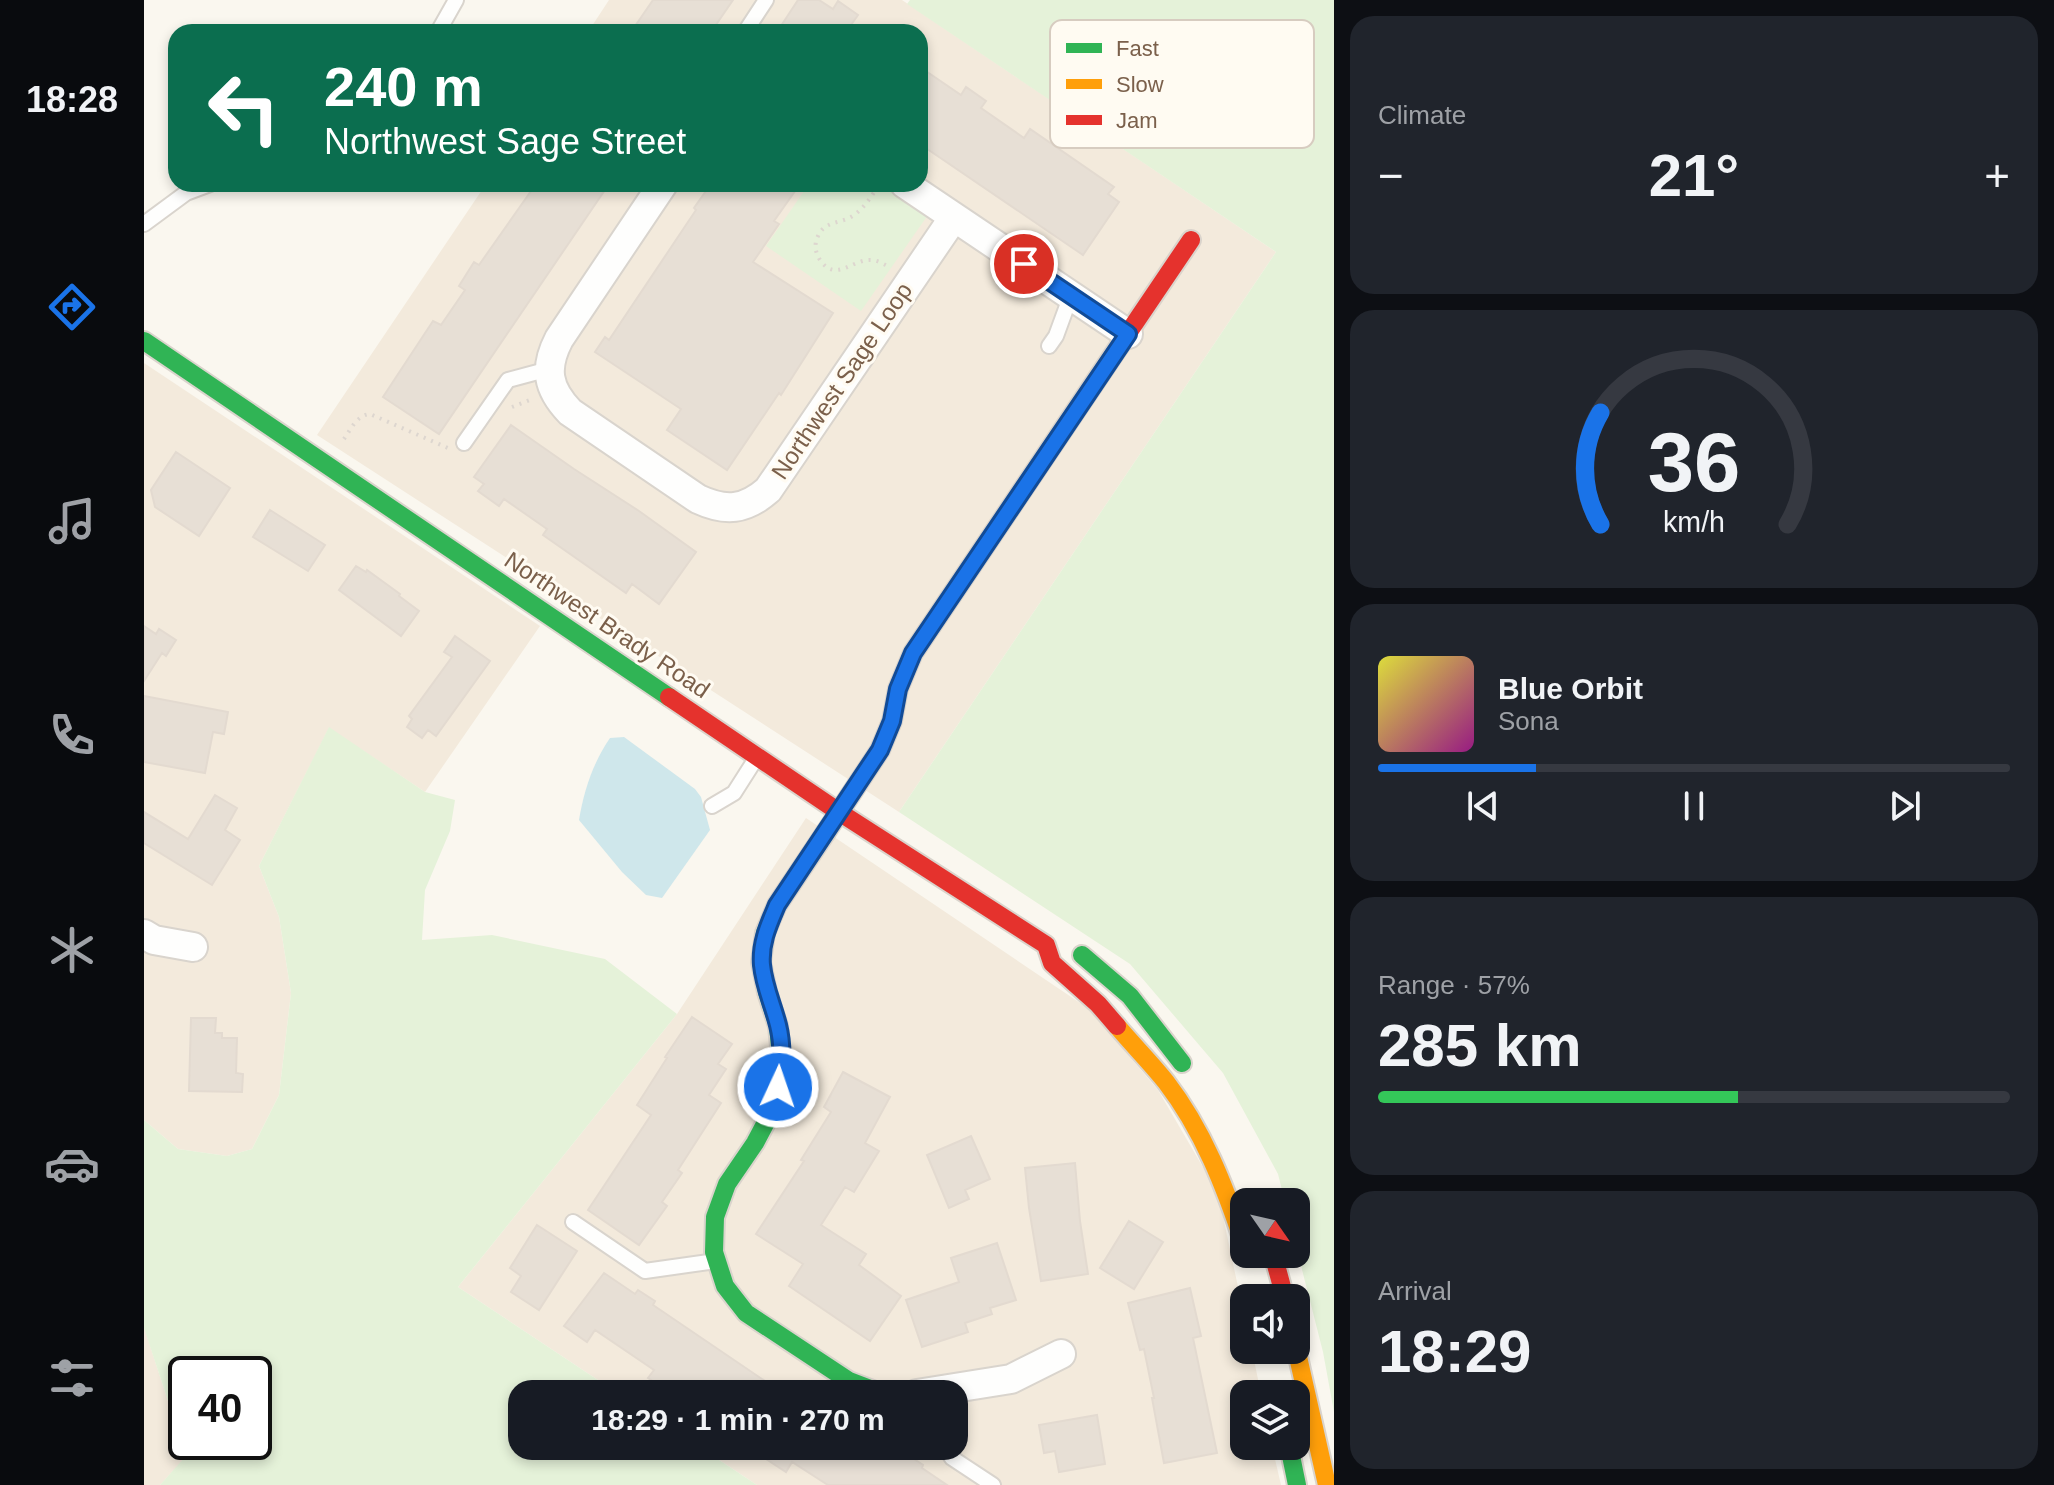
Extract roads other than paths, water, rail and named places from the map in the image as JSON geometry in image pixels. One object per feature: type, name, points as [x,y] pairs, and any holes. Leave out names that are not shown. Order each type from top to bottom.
[{"type":"main road","points":[[847,1380],[746,1313],[725,1286],[714,1252],[715,1217],[727,1184],[755,1143],[774,1107],[782,1067],[778,1026],[761,962],[765,933],[777,905],[880,750],[892,721],[898,689],[913,653],[1191,240]]},
{"type":"main road","name":"Northwest Brady Road","points":[[144,341],[839,812],[1060,945],[1087,958],[1130,996],[1190,1074]]},
{"type":"main road","name":"Northwest Brady Road","points":[[1060,945],[1052,963],[1098,1004],[1167,1083],[1200,1136],[1230,1201]]},
{"type":"main road","points":[[1300,1364],[1327,1485]]},
{"type":"main road","points":[[1292,1460],[1297,1485]]},
{"type":"street","points":[[550,377],[552,353],[559,339],[658,192]]},
{"type":"street","points":[[917,192],[1128,334]]},
{"type":"street","name":"Northwest Sage Loop","points":[[550,377],[558,400],[570,412],[698,499],[727,508],[742,506],[768,490],[954,217]]},
{"type":"street","points":[[144,934],[154,940],[193,947]]},
{"type":"street","points":[[968,1386],[1011,1379],[1061,1354]]},
{"type":"lane","points":[[442,24],[456,0]]},
{"type":"lane","points":[[750,24],[766,0]]},
{"type":"lane","points":[[144,224],[189,192]]},
{"type":"lane","points":[[1049,346],[1056,336],[1071,295]]},
{"type":"lane","points":[[459,446],[508,380],[550,377]]},
{"type":"lane","points":[[712,806],[734,793],[757,756]]},
{"type":"lane","points":[[573,1222],[645,1271],[717,1261]]},
{"type":"lane","points":[[955,1460],[993,1485]]},
{"type":"water","points":[[624,737],[695,789],[701,797],[710,830],[662,898],[646,895],[622,872],[579,820],[599,757],[610,738]]}]
